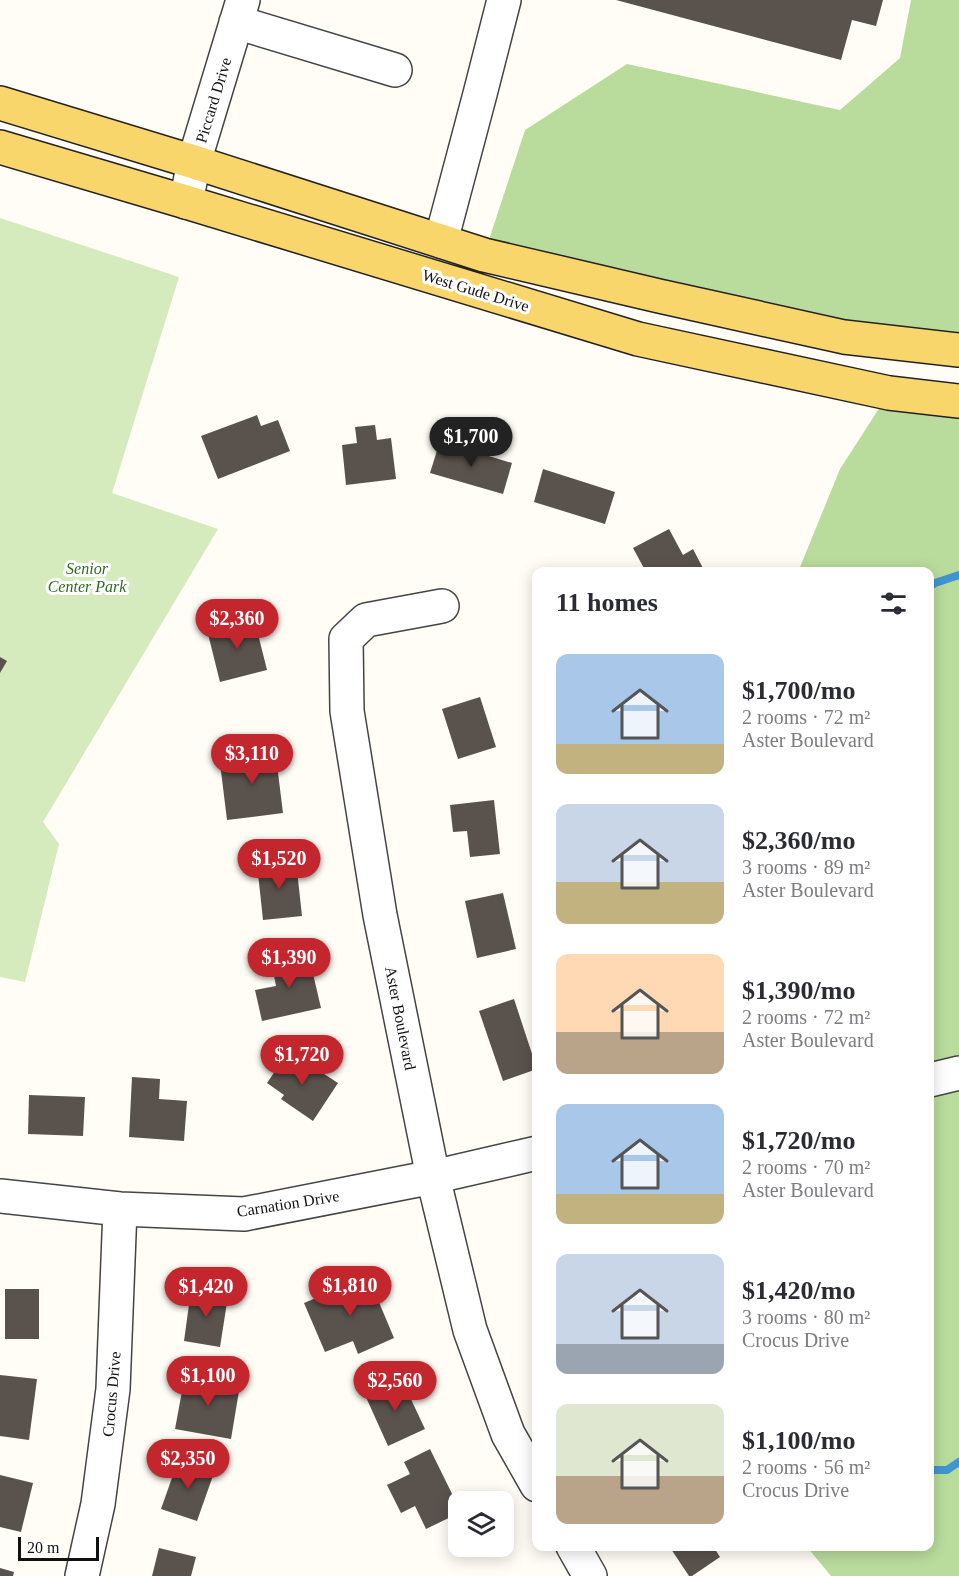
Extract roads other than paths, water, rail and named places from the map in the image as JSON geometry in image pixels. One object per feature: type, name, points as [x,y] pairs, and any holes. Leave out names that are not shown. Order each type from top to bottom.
[{"type":"main road","points":[[0,103],[495,258],[844,337],[959,350]]},
{"type":"main road","name":"West Gude Drive","points":[[0,147],[638,339],[889,393],[959,401]]},
{"type":"street","points":[[441,241],[504,0]]},
{"type":"street","points":[[240,11],[395,70]]},
{"type":"street","name":"Piccard Drive","points":[[186,202],[194,162],[240,11]]},
{"type":"street","name":"Aster Boulevard","points":[[442,606],[366,620],[346,639],[347,711],[380,915],[433,1177],[470,1330],[507,1434],[532,1476]]},
{"type":"street","points":[[934,1079],[959,1073]]},
{"type":"street","name":"Carnation Drive","points":[[0,1196],[120,1209],[244,1214],[433,1177],[532,1154]]},
{"type":"street","name":"Crocus Drive","points":[[82,1576],[98,1504],[113,1389],[120,1209]]},
{"type":"street","points":[[576,1551],[590,1576]]},
{"type":"waterway","points":[[934,584],[959,575]]},
{"type":"waterway","points":[[934,1470],[947,1470],[959,1462]]},
{"type":"park label","name":"Senior Center Park","points":[[87,577]]}]
